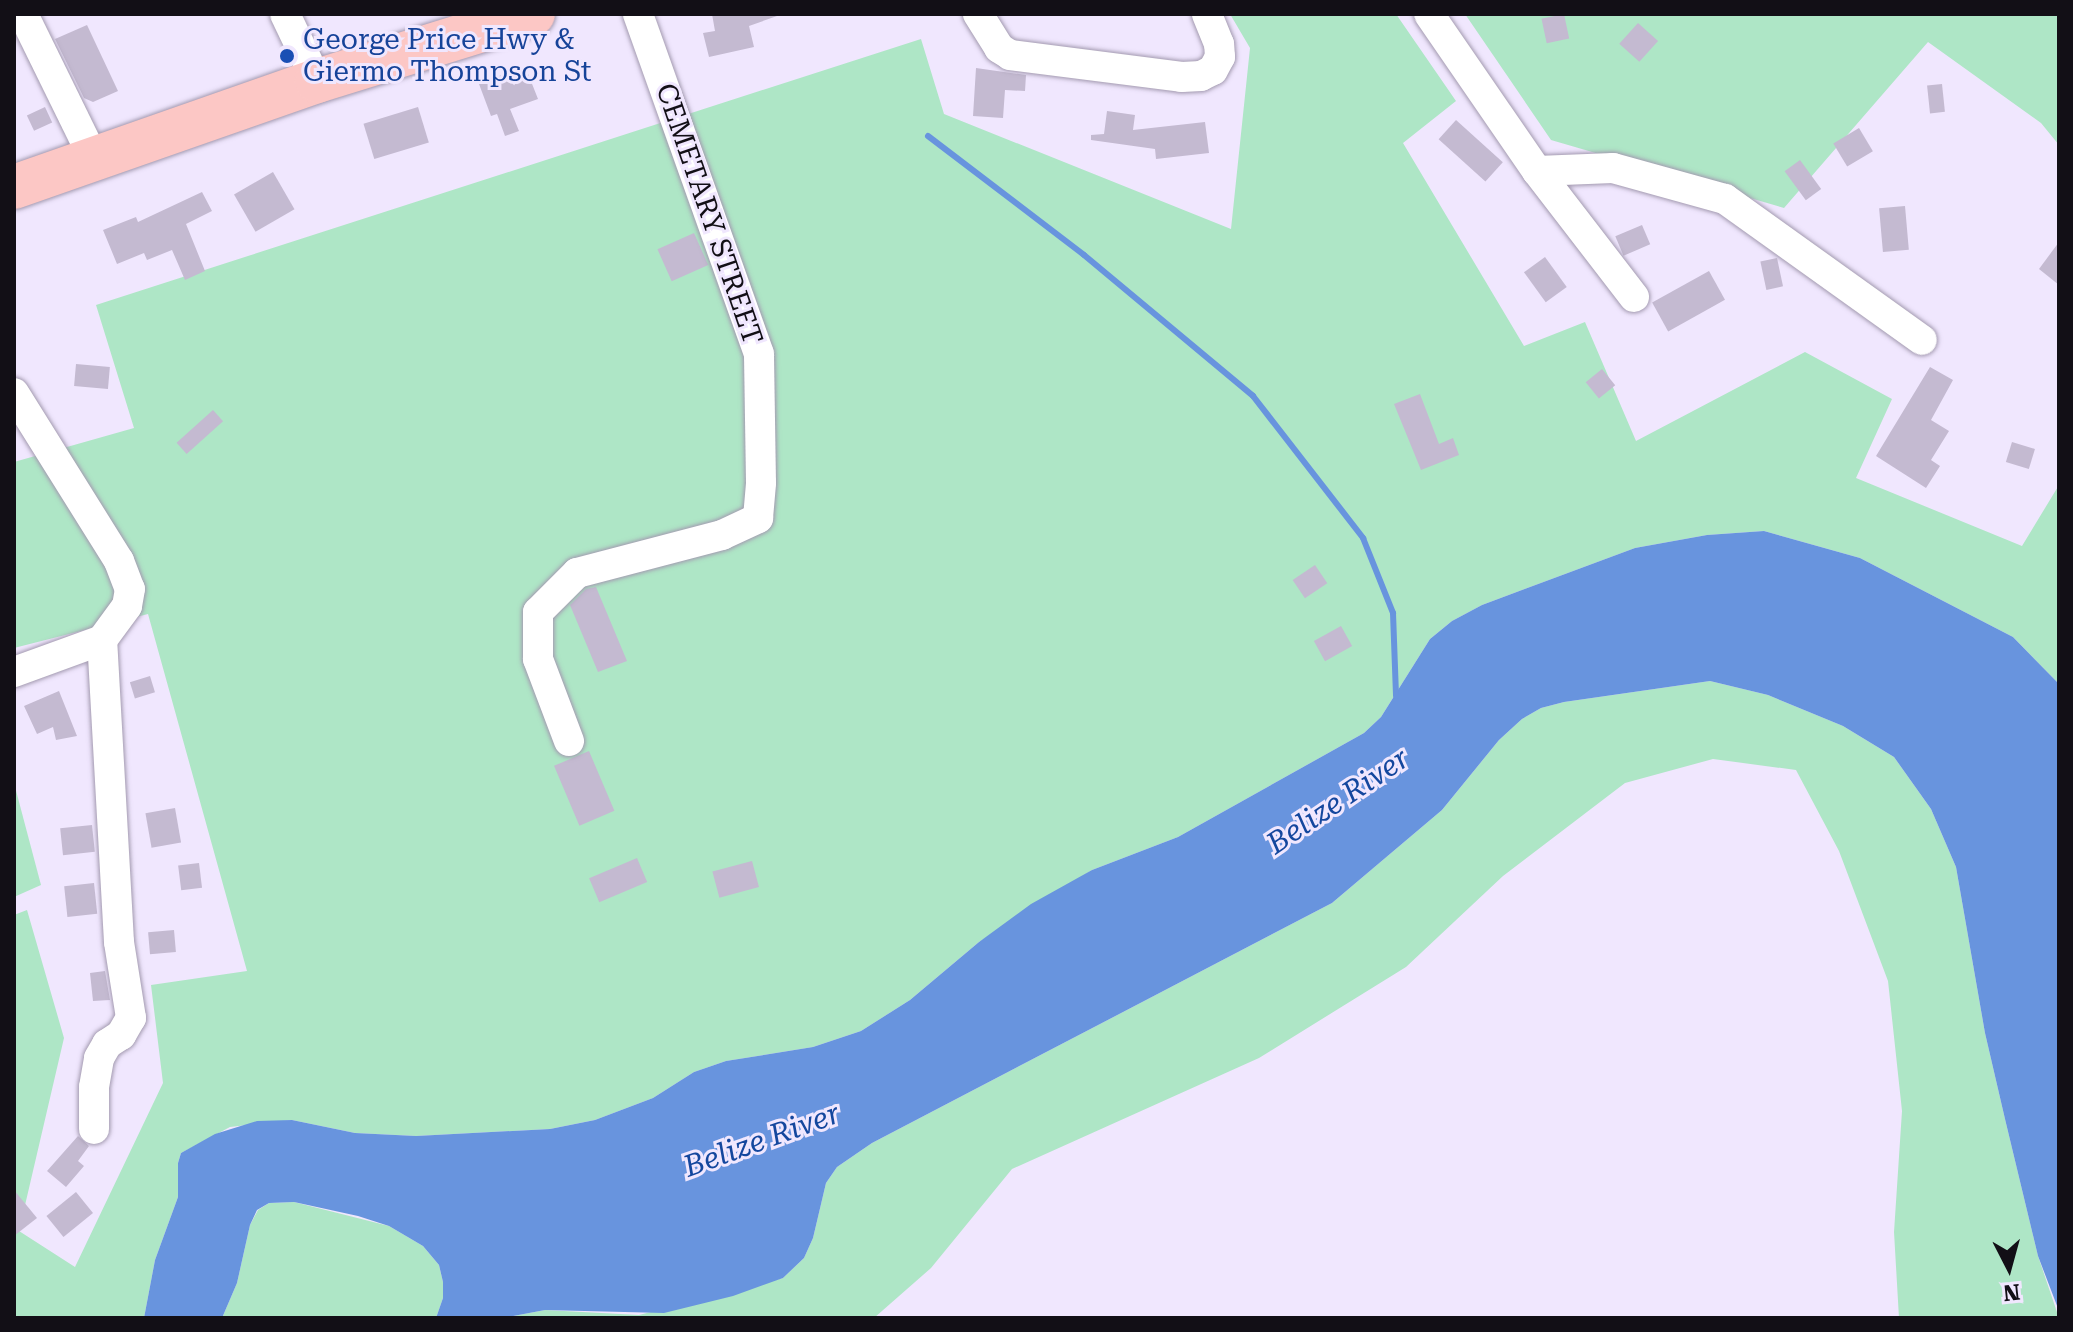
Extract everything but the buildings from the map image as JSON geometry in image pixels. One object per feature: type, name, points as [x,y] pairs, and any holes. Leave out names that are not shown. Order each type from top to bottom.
[{"type":"highway","points":[[14,187],[317,81],[533,14]]},
{"type":"street","points":[[23,14],[95,161]]},
{"type":"street","points":[[285,14],[317,81]]},
{"type":"street","name":"CEMETARY STREET","points":[[569,741],[538,659],[538,612],[577,573],[722,535],[758,518],[761,483],[759,354],[638,14]]},
{"type":"street","points":[[978,14],[999,48],[1010,55],[1182,77],[1201,76],[1213,70],[1220,57],[1219,44],[1207,14]]},
{"type":"street","points":[[1429,14],[1537,171],[1634,297]]},
{"type":"street","points":[[1537,171],[1613,168],[1725,199],[1922,340]]},
{"type":"street","points":[[14,393],[119,561],[130,589],[127,606],[102,640],[14,672]]},
{"type":"street","points":[[94,1129],[94,1087],[99,1058],[107,1044],[121,1035],[131,1018],[119,942],[102,640]]},
{"type":"green space","points":[[1230,14],[1396,14],[1456,101],[1403,143],[1524,346],[1585,322],[1636,441],[1805,352],[1892,399],[1856,478],[2022,546],[2059,485],[2059,684],[2013,637],[1860,558],[1764,531],[1707,535],[1635,548],[1482,605],[1452,621],[1430,639],[1381,717],[1364,733],[1178,837],[1092,870],[979,942],[910,1000],[861,1031],[813,1047],[726,1061],[694,1072],[653,1098],[595,1120],[550,1129],[416,1136],[355,1133],[292,1120],[230,1127],[181,1153],[178,1197],[155,1260],[144,1318],[14,1318],[14,915],[27,910],[64,1038],[19,1231],[75,1267],[163,1083],[151,985],[247,971],[148,614],[14,648],[14,462],[134,428],[96,305],[921,39],[944,114],[1231,229],[1250,48]]},
{"type":"green space","points":[[1465,14],[2059,14],[2059,145],[2041,123],[1928,42],[1784,208],[1551,140]]},
{"type":"green space","points":[[1710,681],[1768,695],[1843,726],[1894,757],[1931,809],[1956,867],[1985,1033],[2038,1256],[2059,1318],[1899,1318],[1894,1232],[1902,1111],[1888,981],[1839,851],[1796,770],[1713,759],[1625,783],[1503,876],[1406,967],[1259,1058],[1012,1169],[931,1268],[874,1318],[502,1318],[545,1310],[639,1315],[783,1278],[804,1258],[813,1238],[826,1183],[837,1167],[872,1143],[1332,903],[1442,810],[1499,740],[1522,719],[1541,708],[1564,702]]},
{"type":"green space","points":[[14,783],[41,885],[14,897]]},
{"type":"green space","points":[[294,1202],[389,1226],[423,1246],[439,1265],[443,1282],[443,1298],[436,1318],[222,1318],[237,1283],[250,1225],[258,1210],[269,1203]]},
{"type":"water","name":"Belize River","points":[[1764,531],[1860,558],[2013,637],[2059,684],[2059,1311],[2038,1256],[1985,1033],[1956,867],[1931,809],[1894,757],[1843,726],[1768,695],[1710,681],[1564,702],[1541,708],[1522,719],[1499,740],[1442,810],[1332,903],[872,1143],[837,1167],[826,1183],[813,1238],[804,1258],[783,1278],[733,1296],[664,1313],[545,1310],[502,1318],[436,1318],[443,1298],[443,1282],[439,1265],[423,1246],[389,1226],[358,1216],[294,1202],[269,1203],[257,1210],[250,1225],[237,1283],[222,1318],[144,1318],[155,1260],[178,1197],[181,1153],[215,1134],[257,1121],[292,1120],[355,1133],[416,1136],[550,1129],[595,1120],[653,1098],[694,1072],[726,1061],[813,1047],[861,1031],[910,1000],[979,942],[1031,904],[1092,870],[1178,837],[1364,733],[1381,717],[1430,639],[1452,621],[1482,605],[1635,548],[1707,535]]},
{"type":"waterway","points":[[928,136],[1084,255],[1253,396],[1363,538],[1393,613],[1396,696]]},
{"type":"place","name":"George Price Hwy & Giermo Thompson St","points":[[287,56]]}]
